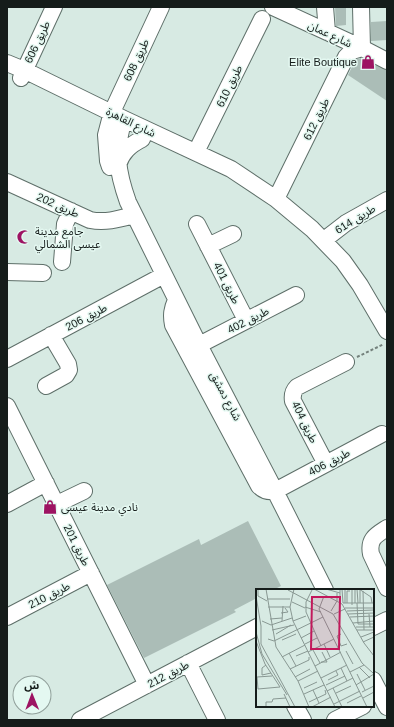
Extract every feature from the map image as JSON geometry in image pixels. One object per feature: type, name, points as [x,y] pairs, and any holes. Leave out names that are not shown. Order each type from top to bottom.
[{"type":"street","name":"طريق 606","points":[[17,73],[54,7]]},
{"type":"street","name":"طريق 608","points":[[116,120],[161,7]]},
{"type":"street","name":"شارع عمان","points":[[273,7],[387,61]]},
{"type":"street","points":[[325,7],[327,32]]},
{"type":"street","points":[[361,7],[362,48]]},
{"type":"street","name":"طريق 610","points":[[196,152],[262,19]]},
{"type":"street","name":"طريق 612","points":[[276,199],[343,61],[348,53],[362,48]]},
{"type":"street","name":"شارع القاهرة","points":[[7,63],[17,73],[116,120],[196,152],[231,169],[276,199],[324,240],[360,285],[382,308],[387,331]]},
{"type":"street","name":"شارع القاهرة","points":[[116,120],[142,139],[230,177],[252,184]]},
{"type":"street","name":"شارع دمشق","points":[[116,120],[118,166],[124,191],[131,209],[199,345],[276,491],[325,589]]},
{"type":"street","name":"شارع دمشق","points":[[116,120],[106,135],[108,161],[115,183],[131,209]]},
{"type":"street","points":[[118,166],[120,159],[129,147],[142,139]]},
{"type":"street","name":"طريق 202","points":[[7,182],[90,220],[102,222],[108,221],[131,209]]},
{"type":"street","name":"طريق 614","points":[[324,240],[346,223],[387,200]]},
{"type":"street","points":[[62,262],[64,228],[71,211]]},
{"type":"street","name":"طريق 401","points":[[197,224],[246,320]]},
{"type":"street","points":[[208,246],[233,234]]},
{"type":"street","points":[[7,272],[43,273]]},
{"type":"street","name":"طريق 206","points":[[7,359],[164,275]]},
{"type":"street","name":"طريق 402","points":[[199,345],[296,295]]},
{"type":"street","points":[[176,300],[172,309],[173,325],[259,486],[261,489],[268,492],[276,491]]},
{"type":"street","points":[[46,386],[66,375],[69,370],[68,364],[51,335]]},
{"type":"street","name":"طريق 404","points":[[326,464],[292,397],[294,390],[297,387],[346,362]]},
{"type":"street","name":"طريق 201","points":[[7,406],[147,685]]},
{"type":"street","name":"طريق 406","points":[[276,491],[382,434]]},
{"type":"street","points":[[7,504],[46,483]]},
{"type":"street","points":[[57,504],[84,491]]},
{"type":"street","points":[[387,528],[375,535],[371,541],[370,550],[387,588]]},
{"type":"street","name":"طريق 210","points":[[7,616],[91,573]]},
{"type":"street","points":[[374,626],[387,620]]},
{"type":"street","name":"طريق 212","points":[[80,720],[256,629]]},
{"type":"street","points":[[188,663],[217,720]]},
{"type":"street","points":[[374,682],[387,707]]},
{"type":"street","points":[[296,707],[302,720]]},
{"type":"street","points":[[335,720],[361,707]]},
{"type":"path","points":[[346,362],[387,343]]},
{"type":"building","points":[[335,7],[346,7],[346,25],[336,26]]},
{"type":"building","points":[[387,21],[387,40],[371,41],[371,22]]},
{"type":"building","points":[[361,58],[387,70],[387,101],[348,75],[357,59]]},
{"type":"building","points":[[248,521],[281,586],[275,589],[256,589],[256,599],[234,610],[236,612],[144,658],[107,585],[199,539],[201,545]]},
{"type":"place","name":"Elite Boutique","points":[[368,62]]},
{"type":"place","name":"جامع مدينة عيسى الشمالي","points":[[24,237]]},
{"type":"place","name":"نادي مدينة عيسى","points":[[50,507]]}]
